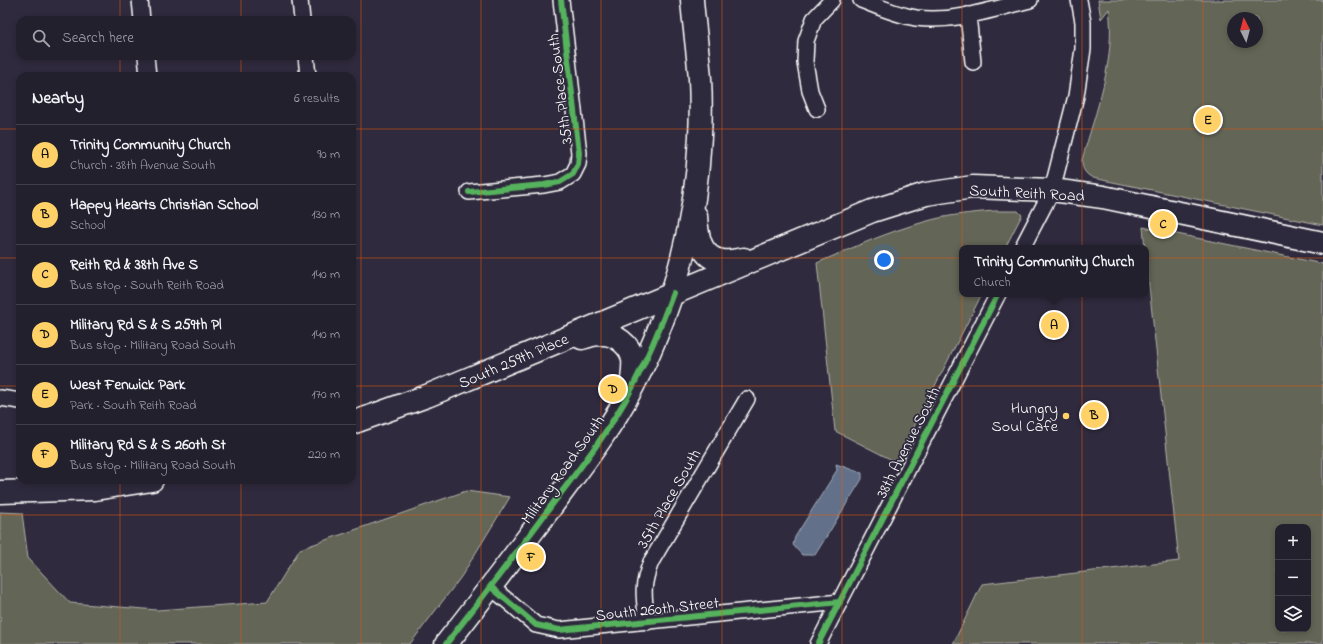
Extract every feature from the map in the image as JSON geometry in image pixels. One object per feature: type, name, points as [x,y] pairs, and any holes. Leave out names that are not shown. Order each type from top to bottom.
[{"type":"main road","name":"Military Road South","points":[[446,644],[491,587],[588,457],[611,424],[650,352],[672,293],[686,243],[694,197],[701,109],[700,80],[692,0]]},
{"type":"main road","name":"South Reith Road","points":[[672,293],[872,211],[926,194],[973,187],[1052,190],[1103,197],[1323,243]]},
{"type":"main road","points":[[694,197],[698,236],[700,243],[707,254],[716,260],[723,262],[765,256]]},
{"type":"main road","name":"South 259th Place","points":[[356,422],[427,396],[672,293]]},
{"type":"main road","points":[[539,349],[602,334],[613,336],[626,345],[631,354],[633,360],[631,389]]},
{"type":"main road","points":[[0,492],[95,489],[127,484]]},
{"type":"street","points":[[140,0],[142,16]]},
{"type":"street","points":[[300,0],[302,16]]},
{"type":"street","name":"35th Place South","points":[[469,192],[544,185],[560,182],[573,174],[578,164],[579,153],[561,0]]},
{"type":"street","points":[[817,109],[810,91],[805,62],[806,41],[814,19],[832,0]]},
{"type":"street","points":[[861,0],[916,18],[944,19],[968,15],[1030,0]]},
{"type":"street","points":[[1024,245],[1052,190],[1076,96],[1083,49],[1083,22],[1079,0]]},
{"type":"street","points":[[968,15],[973,62]]},
{"type":"street","points":[[146,60],[148,72]]},
{"type":"street","points":[[306,60],[308,72]]},
{"type":"street","name":"38th Avenue South","points":[[818,644],[996,297]]},
{"type":"street","points":[[0,398],[16,400]]},
{"type":"street","name":"35th Place South","points":[[647,622],[643,590],[646,575],[651,562],[747,399]]},
{"type":"street","name":"South 260th Street","points":[[491,587],[536,624],[559,630],[840,602]]},
{"type":"green space","points":[[1098,0],[1323,0],[1323,225],[1093,178],[1084,171],[1082,160],[1099,104],[1110,48],[1109,9],[1101,19]]},
{"type":"green space","points":[[994,211],[1018,211],[1022,215],[1007,245],[959,245],[959,297],[980,297],[896,462],[835,431],[817,263],[910,226],[950,216]]},
{"type":"green space","points":[[1143,227],[1323,264],[1323,644],[953,644],[982,584],[1179,561],[1149,286],[1149,245],[1145,245]]},
{"type":"green space","points":[[466,491],[510,497],[461,577],[410,644],[0,644],[0,512],[22,513],[28,558],[70,603],[157,610],[267,602],[300,549]]},
{"type":"water","points":[[836,464],[862,473],[862,479],[815,555],[802,555],[793,545],[795,537],[837,470]]},
{"type":"cycle path","points":[[469,192],[544,185],[560,182],[573,174],[578,164],[579,153],[561,0]]},
{"type":"cycle path","points":[[446,644],[584,463],[614,419],[643,365],[673,293]]},
{"type":"cycle path","points":[[818,644],[996,297]]},
{"type":"cycle path","points":[[491,587],[536,625],[559,630],[840,602]]},
{"type":"place","name":"West Fenwick Park","points":[[1208,120]]},
{"type":"place","name":"Reith Rd & 38th Ave S","points":[[1163,224]]},
{"type":"place","name":"Trinity Community Church","points":[[1054,325]]},
{"type":"place","name":"Military Rd S & S 259th Pl","points":[[613,389]]},
{"type":"place","name":"Happy Hearts Christian School","points":[[1094,415]]},
{"type":"place","name":"Hungry Soul Cafe","points":[[1066,416]]},
{"type":"place","name":"Military Rd S & S 260th St","points":[[531,557]]}]
